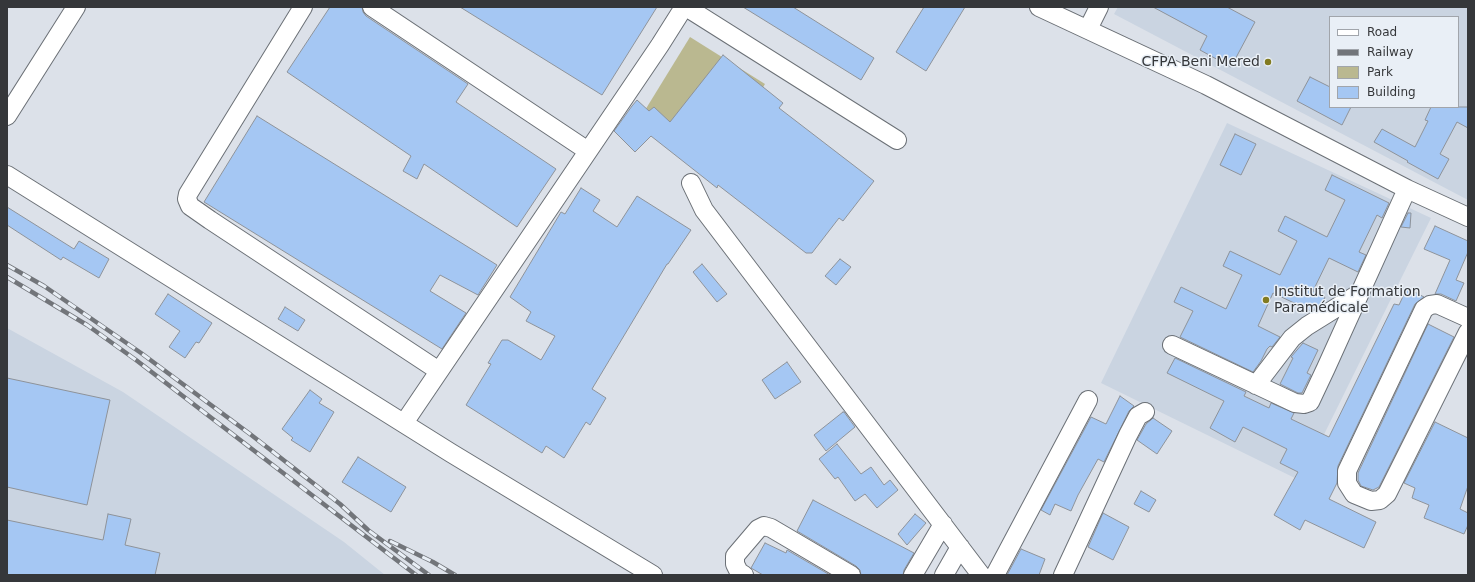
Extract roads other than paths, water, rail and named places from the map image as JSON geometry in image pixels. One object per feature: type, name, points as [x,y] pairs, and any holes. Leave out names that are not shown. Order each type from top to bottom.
[{"type":"street","points":[[7,116],[76,7]]},
{"type":"street","points":[[303,7],[188,194],[187,199],[190,206],[210,220],[439,371]]},
{"type":"street","points":[[372,7],[588,151]]},
{"type":"street","points":[[404,423],[685,7],[897,140]]},
{"type":"street","points":[[1039,7],[1206,85],[1407,189],[1468,217]]},
{"type":"street","points":[[1088,30],[1099,7]]},
{"type":"street","points":[[7,175],[404,423],[653,575]]},
{"type":"street","points":[[691,183],[704,210],[981,575]]},
{"type":"street","points":[[1172,345],[1295,403],[1304,404],[1310,402],[1407,189]]},
{"type":"street","points":[[1256,385],[1292,338],[1307,326],[1360,293]]},
{"type":"street","points":[[1468,318],[1437,304],[1430,305],[1424,309],[1347,471],[1347,483],[1354,494],[1371,501],[1380,500],[1387,494],[1468,332]]},
{"type":"street","points":[[994,575],[1088,400]]},
{"type":"street","points":[[1063,575],[1128,434],[1138,416],[1145,412]]},
{"type":"street","points":[[913,575],[943,524]]},
{"type":"street","points":[[744,575],[739,572],[735,564],[736,556],[758,528],[764,526],[771,528],[852,575]]},
{"type":"street","points":[[944,575],[960,547]]},
{"type":"railway","points":[[7,265],[44,286],[141,353],[250,434],[340,504],[368,530],[429,575]]},
{"type":"railway","points":[[7,277],[87,325],[136,360],[416,575]]},
{"type":"railway","points":[[390,541],[433,562],[455,575]]},
{"type":"place","name":"CFPA Beni Mered","points":[[1268,62]]},
{"type":"place","name":"Institut de Formation Paramédicale","points":[[1266,300]]}]
